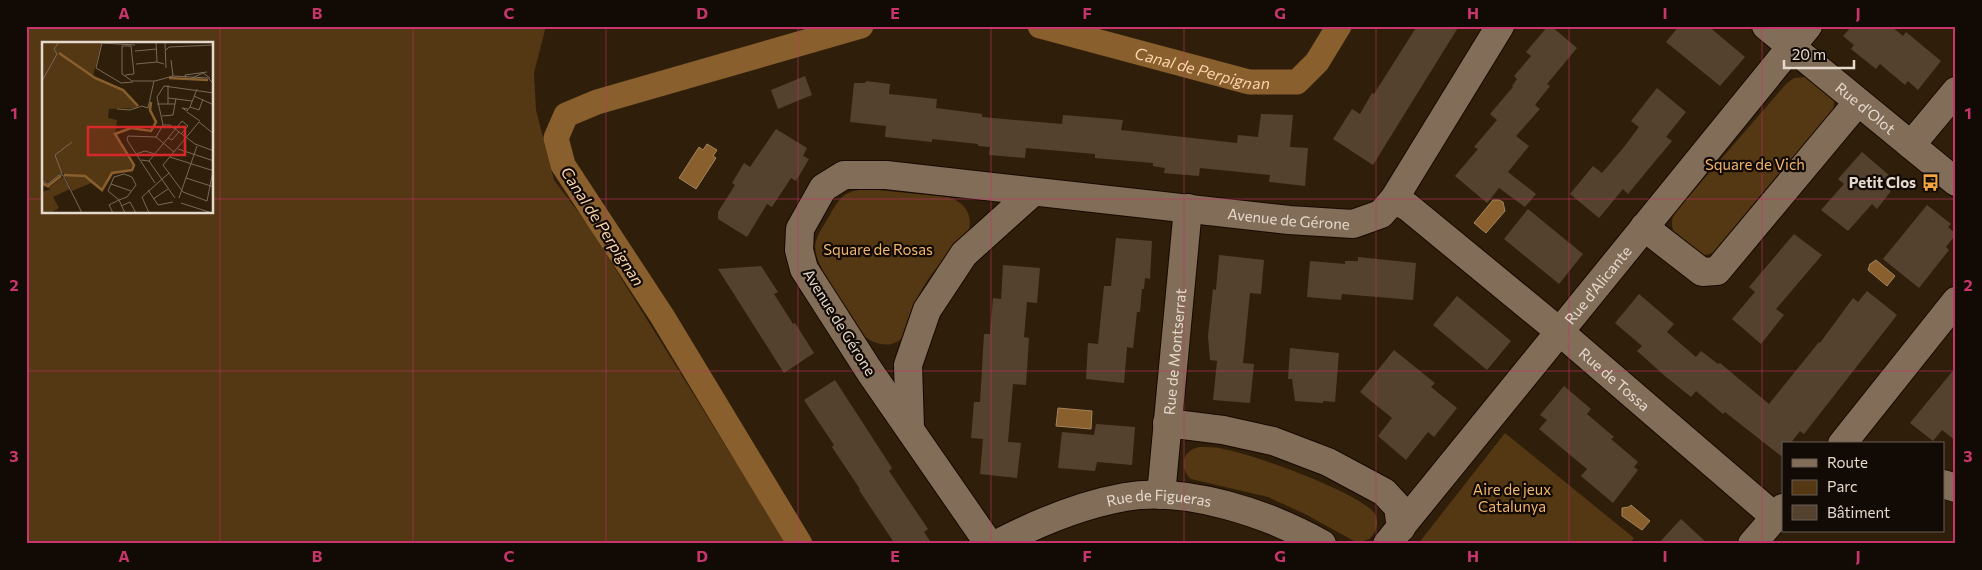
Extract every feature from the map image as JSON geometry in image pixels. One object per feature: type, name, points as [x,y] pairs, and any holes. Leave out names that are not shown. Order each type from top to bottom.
[{"type":"street","name":"Avenue de Gérone","points":[[989,544],[870,372],[804,269],[799,250],[800,228],[823,188],[844,175],[886,175],[1289,220],[1353,224],[1381,214],[1394,199],[1500,26]]},
{"type":"street","name":"Rue d'Olot","points":[[1766,26],[1956,182]]},
{"type":"street","name":"Rue d'Alicante","points":[[1394,536],[1808,26]]},
{"type":"street","points":[[1911,145],[1956,91]]},
{"type":"street","points":[[1644,227],[1702,272],[1717,271],[1858,102]]},
{"type":"street","points":[[910,428],[908,365],[927,310],[964,254],[1034,192]]},
{"type":"street","name":"Rue de Tossa","points":[[1394,199],[1408,208],[1779,513]]},
{"type":"street","name":"Rue de Montserrat","points":[[1161,495],[1188,208]]},
{"type":"street","points":[[1844,442],[1956,301]]},
{"type":"street","points":[[1167,423],[1223,430],[1272,441],[1328,462],[1384,492],[1398,507],[1394,536]]},
{"type":"street","points":[[1944,484],[1956,488]]},
{"type":"street","name":"Rue de Figueras","points":[[997,544],[1035,524],[1082,508],[1126,497],[1161,495],[1217,502],[1296,529],[1322,544]]},
{"type":"street","points":[[1752,544],[1779,513]]},
{"type":"green space","points":[[26,26],[546,26],[534,73],[536,110],[554,180],[588,225],[787,544],[26,544]]},
{"type":"green space","name":"Square de Vich","points":[[1805,77],[1812,79],[1834,96],[1833,117],[1716,251],[1705,255],[1688,249],[1678,239],[1673,228],[1672,219],[1676,211],[1786,84],[1794,78]]},
{"type":"green space","name":"Square de Rosas","points":[[867,189],[948,197],[962,204],[968,212],[970,223],[967,233],[937,267],[923,287],[905,335],[891,344],[880,344],[864,336],[825,275],[816,250],[816,241],[819,234],[841,198],[854,191]]},
{"type":"green space","name":"Aire de jeux Catalunya","points":[[1505,433],[1634,538],[1629,544],[1418,544]]},
{"type":"green space","points":[[1194,448],[1220,448],[1237,452],[1328,485],[1366,505],[1375,514],[1377,525],[1375,531],[1372,536],[1364,541],[1354,541],[1305,514],[1268,497],[1191,479],[1185,469],[1184,459]]},
{"type":"shaded area","points":[[707,144],[717,150],[713,156],[716,158],[696,189],[679,178],[699,147],[703,150]]},
{"type":"shaded area","points":[[1493,200],[1503,202],[1505,211],[1486,233],[1474,223]]},
{"type":"shaded area","points":[[1876,260],[1895,276],[1887,286],[1868,270],[1870,264]]},
{"type":"shaded area","points":[[1058,408],[1092,411],[1091,429],[1056,426]]},
{"type":"shaded area","points":[[1631,505],[1650,521],[1642,530],[1622,516],[1622,508]]},
{"type":"building","points":[[1417,26],[1459,26],[1373,165],[1333,139],[1352,109],[1360,114]]},
{"type":"building","points":[[1548,26],[1551,26],[1577,48],[1547,84],[1550,86],[1535,105],[1540,109],[1516,136],[1529,146],[1508,172],[1536,194],[1525,207],[1499,188],[1487,203],[1455,176],[1478,149],[1474,147],[1497,120],[1490,114],[1513,87],[1517,79],[1514,76],[1531,56],[1526,52]]},
{"type":"building","points":[[1679,26],[1708,26],[1745,57],[1720,86],[1666,42]]},
{"type":"building","points":[[1852,26],[1891,26],[1903,36],[1906,32],[1941,61],[1918,90],[1908,81],[1905,85],[1880,64],[1876,69],[1851,49],[1854,45],[1843,36]]},
{"type":"building","points":[[805,76],[812,95],[778,109],[771,90]]},
{"type":"building","points":[[866,81],[890,84],[889,94],[937,99],[936,108],[982,114],[982,117],[1062,124],[1063,115],[1123,120],[1121,130],[1237,143],[1238,135],[1258,137],[1261,114],[1293,115],[1290,147],[1308,148],[1305,186],[1269,182],[1270,175],[1200,168],[1199,176],[1164,173],[1165,168],[1153,166],[1153,163],[1095,158],[1095,154],[1026,148],[1025,158],[989,155],[990,147],[978,146],[978,144],[932,139],[932,142],[885,137],[886,126],[850,122],[854,83],[865,83]]},
{"type":"building","points":[[1657,88],[1686,112],[1666,137],[1672,141],[1628,194],[1623,189],[1599,218],[1570,194],[1593,166],[1602,173],[1624,147],[1639,127],[1631,121]]},
{"type":"building","points":[[776,129],[807,148],[803,156],[809,159],[796,181],[791,178],[772,207],[767,204],[747,237],[718,219],[718,212],[735,185],[732,183],[744,163],[750,167]]},
{"type":"building","points":[[1862,152],[1890,176],[1883,184],[1891,191],[1877,209],[1872,204],[1848,231],[1821,210],[1844,184],[1838,179]]},
{"type":"building","points":[[1927,205],[1951,224],[1948,227],[1956,234],[1946,247],[1949,250],[1919,288],[1883,259]]},
{"type":"building","points":[[1528,209],[1583,254],[1559,284],[1504,239]]},
{"type":"building","points":[[1794,234],[1822,255],[1776,309],[1784,315],[1761,344],[1732,319],[1755,292],[1749,287]]},
{"type":"building","points":[[1116,238],[1152,241],[1150,279],[1145,278],[1144,289],[1142,289],[1133,348],[1127,347],[1124,383],[1086,379],[1088,343],[1098,344],[1104,286],[1111,286]]},
{"type":"building","points":[[1219,255],[1264,260],[1261,294],[1250,293],[1243,363],[1254,364],[1250,403],[1213,400],[1217,361],[1210,360],[1208,336],[1213,289],[1216,290]]},
{"type":"building","points":[[1358,257],[1416,263],[1413,300],[1342,294],[1341,300],[1307,297],[1310,261],[1345,264],[1345,261],[1358,261]]},
{"type":"building","points":[[1003,265],[1040,268],[1037,303],[1027,302],[1024,337],[1029,338],[1026,385],[1013,384],[1008,442],[1021,443],[1017,478],[980,474],[983,439],[971,438],[974,402],[980,402],[984,334],[990,334],[993,298],[1001,299]]},
{"type":"building","points":[[761,266],[778,292],[774,294],[814,353],[784,373],[718,269]]},
{"type":"building","points":[[1867,291],[1897,315],[1804,434],[1800,431],[1792,442],[1782,442],[1781,456],[1725,412],[1723,414],[1696,391],[1691,397],[1637,351],[1642,346],[1615,323],[1639,294],[1674,324],[1667,332],[1696,357],[1701,351],[1718,364],[1720,363],[1769,404],[1820,343],[1853,298],[1858,302]]},
{"type":"building","points":[[1457,296],[1511,341],[1487,370],[1433,325]]},
{"type":"building","points":[[1290,348],[1339,353],[1335,402],[1295,401],[1292,379],[1288,379]]},
{"type":"building","points":[[1394,350],[1435,383],[1431,387],[1457,408],[1434,437],[1428,432],[1406,460],[1378,436],[1392,418],[1360,392]]},
{"type":"building","points":[[1956,367],[1956,441],[1942,430],[1933,441],[1910,423]]},
{"type":"building","points":[[835,380],[892,468],[889,471],[928,529],[924,532],[932,544],[895,544],[859,490],[832,447],[834,445],[804,400]]},
{"type":"building","points":[[1564,386],[1591,409],[1587,414],[1614,437],[1611,439],[1638,462],[1634,467],[1638,470],[1613,503],[1581,476],[1587,469],[1539,429],[1547,420],[1540,415]]},
{"type":"building","points":[[1096,424],[1135,427],[1132,465],[1097,462],[1095,471],[1058,468],[1062,432],[1094,435]]},
{"type":"building","points":[[1681,519],[1708,544],[1658,544]]},
{"type":"waterway","name":"Canal de Perpignan","points":[[800,544],[662,316],[563,165],[556,138],[566,115],[597,102],[861,26]]},
{"type":"waterway","name":"Canal de Perpignan","points":[[1040,26],[1249,82],[1297,82],[1317,62],[1339,26]]},
{"type":"place","name":"Petit Clos","points":[[1930,182]]}]
